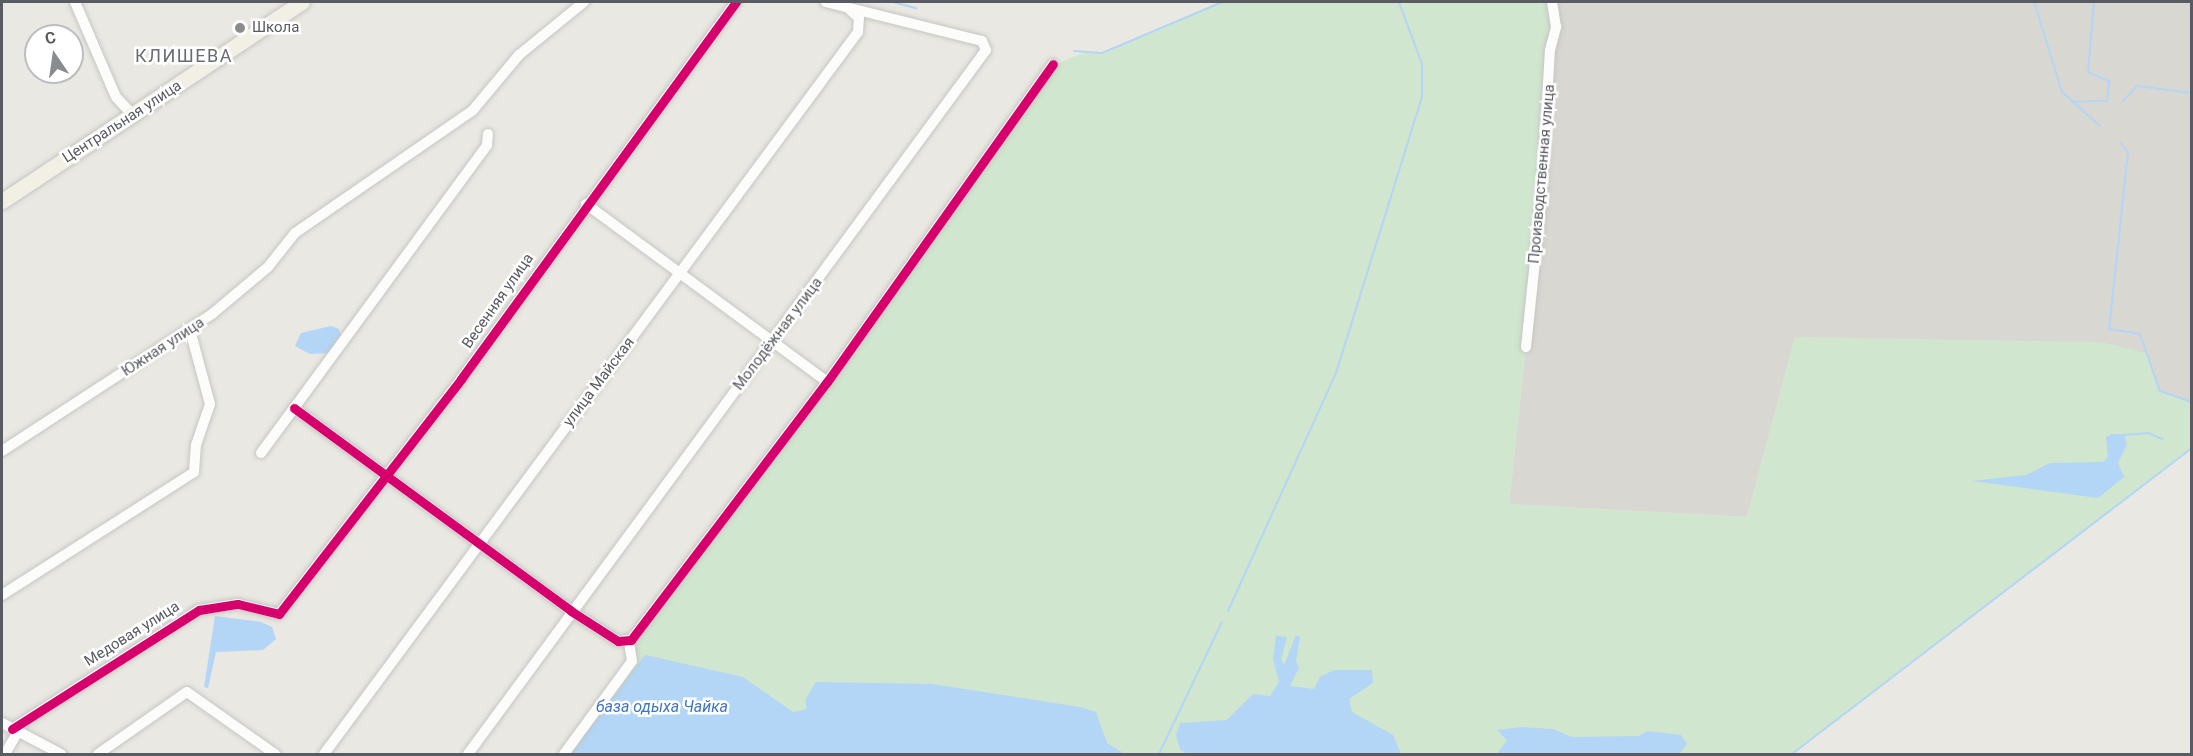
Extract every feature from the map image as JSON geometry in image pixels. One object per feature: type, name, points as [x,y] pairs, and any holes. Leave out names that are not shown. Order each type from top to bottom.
[{"type":"main road","name":"Центральная улица","points":[[2,201],[302,2]]},
{"type":"street","points":[[75,2],[116,97],[133,115]]},
{"type":"street","name":"Южная улица","points":[[2,451],[190,330],[268,267],[295,233],[473,110],[519,55],[584,2]]},
{"type":"street","name":"Весенняя улица","points":[[279,614],[386,476],[736,2]]},
{"type":"street","name":"Молодёжная улица","points":[[468,754],[986,50],[982,41],[826,2]]},
{"type":"street","name":"Производственная улица","points":[[1526,347],[1541,205],[1550,50],[1556,27],[1552,2]]},
{"type":"street","name":"улица Майская","points":[[324,754],[481,544],[486,531],[858,32],[859,18],[849,9]]},
{"type":"street","points":[[564,754],[632,661],[629,641],[827,382],[1053,64]]},
{"type":"street","points":[[261,453],[487,145],[488,134]]},
{"type":"street","points":[[586,204],[827,382]]},
{"type":"street","points":[[2,596],[194,472],[196,445],[210,404],[190,330]]},
{"type":"street","points":[[294,408],[571,611],[618,641],[629,641]]},
{"type":"street","name":"Медовая улица","points":[[15,731],[199,610],[238,604],[279,614]]},
{"type":"street","points":[[98,754],[187,692],[275,754]]},
{"type":"street","points":[[2,723],[61,754]]},
{"type":"street","points":[[5,754],[15,731]]},
{"type":"shaded area","points":[[1552,2],[2191,2],[2191,402],[2160,391],[2148,354],[1795,337],[1747,517],[1509,504],[1526,347]]},
{"type":"green space","points":[[1222,2],[1552,2],[1526,347],[1509,504],[1747,517],[1795,337],[2101,342],[2148,354],[2160,391],[2191,402],[2191,448],[1792,754],[564,754],[632,661],[629,641],[827,382],[1061,62],[1083,53],[1102,53]]},
{"type":"water","points":[[331,326],[339,329],[343,341],[331,353],[310,354],[295,346],[301,333]]},
{"type":"water","points":[[2112,434],[2124,434],[2127,444],[2118,463],[2124,477],[2098,498],[1972,481],[2026,475],[2050,463],[2103,462],[2108,457],[2106,437]]},
{"type":"water","points":[[215,616],[261,622],[272,627],[276,639],[263,650],[216,652],[208,688],[204,687]]},
{"type":"water","points":[[1296,635],[1300,637],[1296,661],[1299,668],[1290,686],[1314,689],[1320,677],[1334,670],[1372,670],[1373,683],[1349,699],[1352,712],[1393,735],[1401,754],[1187,754],[1180,749],[1176,735],[1180,723],[1227,720],[1253,694],[1270,696],[1279,682],[1273,659],[1276,636],[1287,637],[1281,659],[1284,665]]},
{"type":"water","name":"база одыха Чайка","points":[[645,655],[743,677],[793,712],[807,709],[805,700],[816,682],[932,684],[1080,707],[1096,712],[1107,743],[1125,754],[569,754]]},
{"type":"water","points":[[1521,727],[1553,729],[1572,737],[1639,736],[1647,731],[1681,735],[1687,744],[1679,754],[1497,754],[1507,740],[1497,730]]},
{"type":"waterway","points":[[893,2],[916,8]]},
{"type":"waterway","points":[[1074,51],[1102,53],[1222,2]]},
{"type":"waterway","points":[[1228,611],[1336,373],[1422,97],[1422,64],[1399,2]]},
{"type":"waterway","points":[[2034,2],[2062,92],[2100,126]]},
{"type":"waterway","points":[[2072,102],[2107,101],[2109,81],[2088,72],[2094,2]]},
{"type":"waterway","points":[[2123,101],[2137,86],[2192,93]]},
{"type":"waterway","points":[[2121,143],[2128,152],[2109,329],[2140,334],[2160,391],[2192,402]]},
{"type":"waterway","points":[[2124,435],[2148,433],[2163,439]]},
{"type":"waterway","points":[[1792,754],[2192,448]]},
{"type":"waterway","points":[[1159,754],[1222,622]]},
{"type":"cycle path","points":[[12,729],[199,610],[238,604],[279,614],[461,379],[736,2]]},
{"type":"cycle path","points":[[294,408],[571,611],[618,641],[631,640],[827,382],[1053,64]]},
{"type":"place","name":"Школа","points":[[240,28]]},
{"type":"district","name":"КЛИШЕВА","points":[[184,56]]}]
